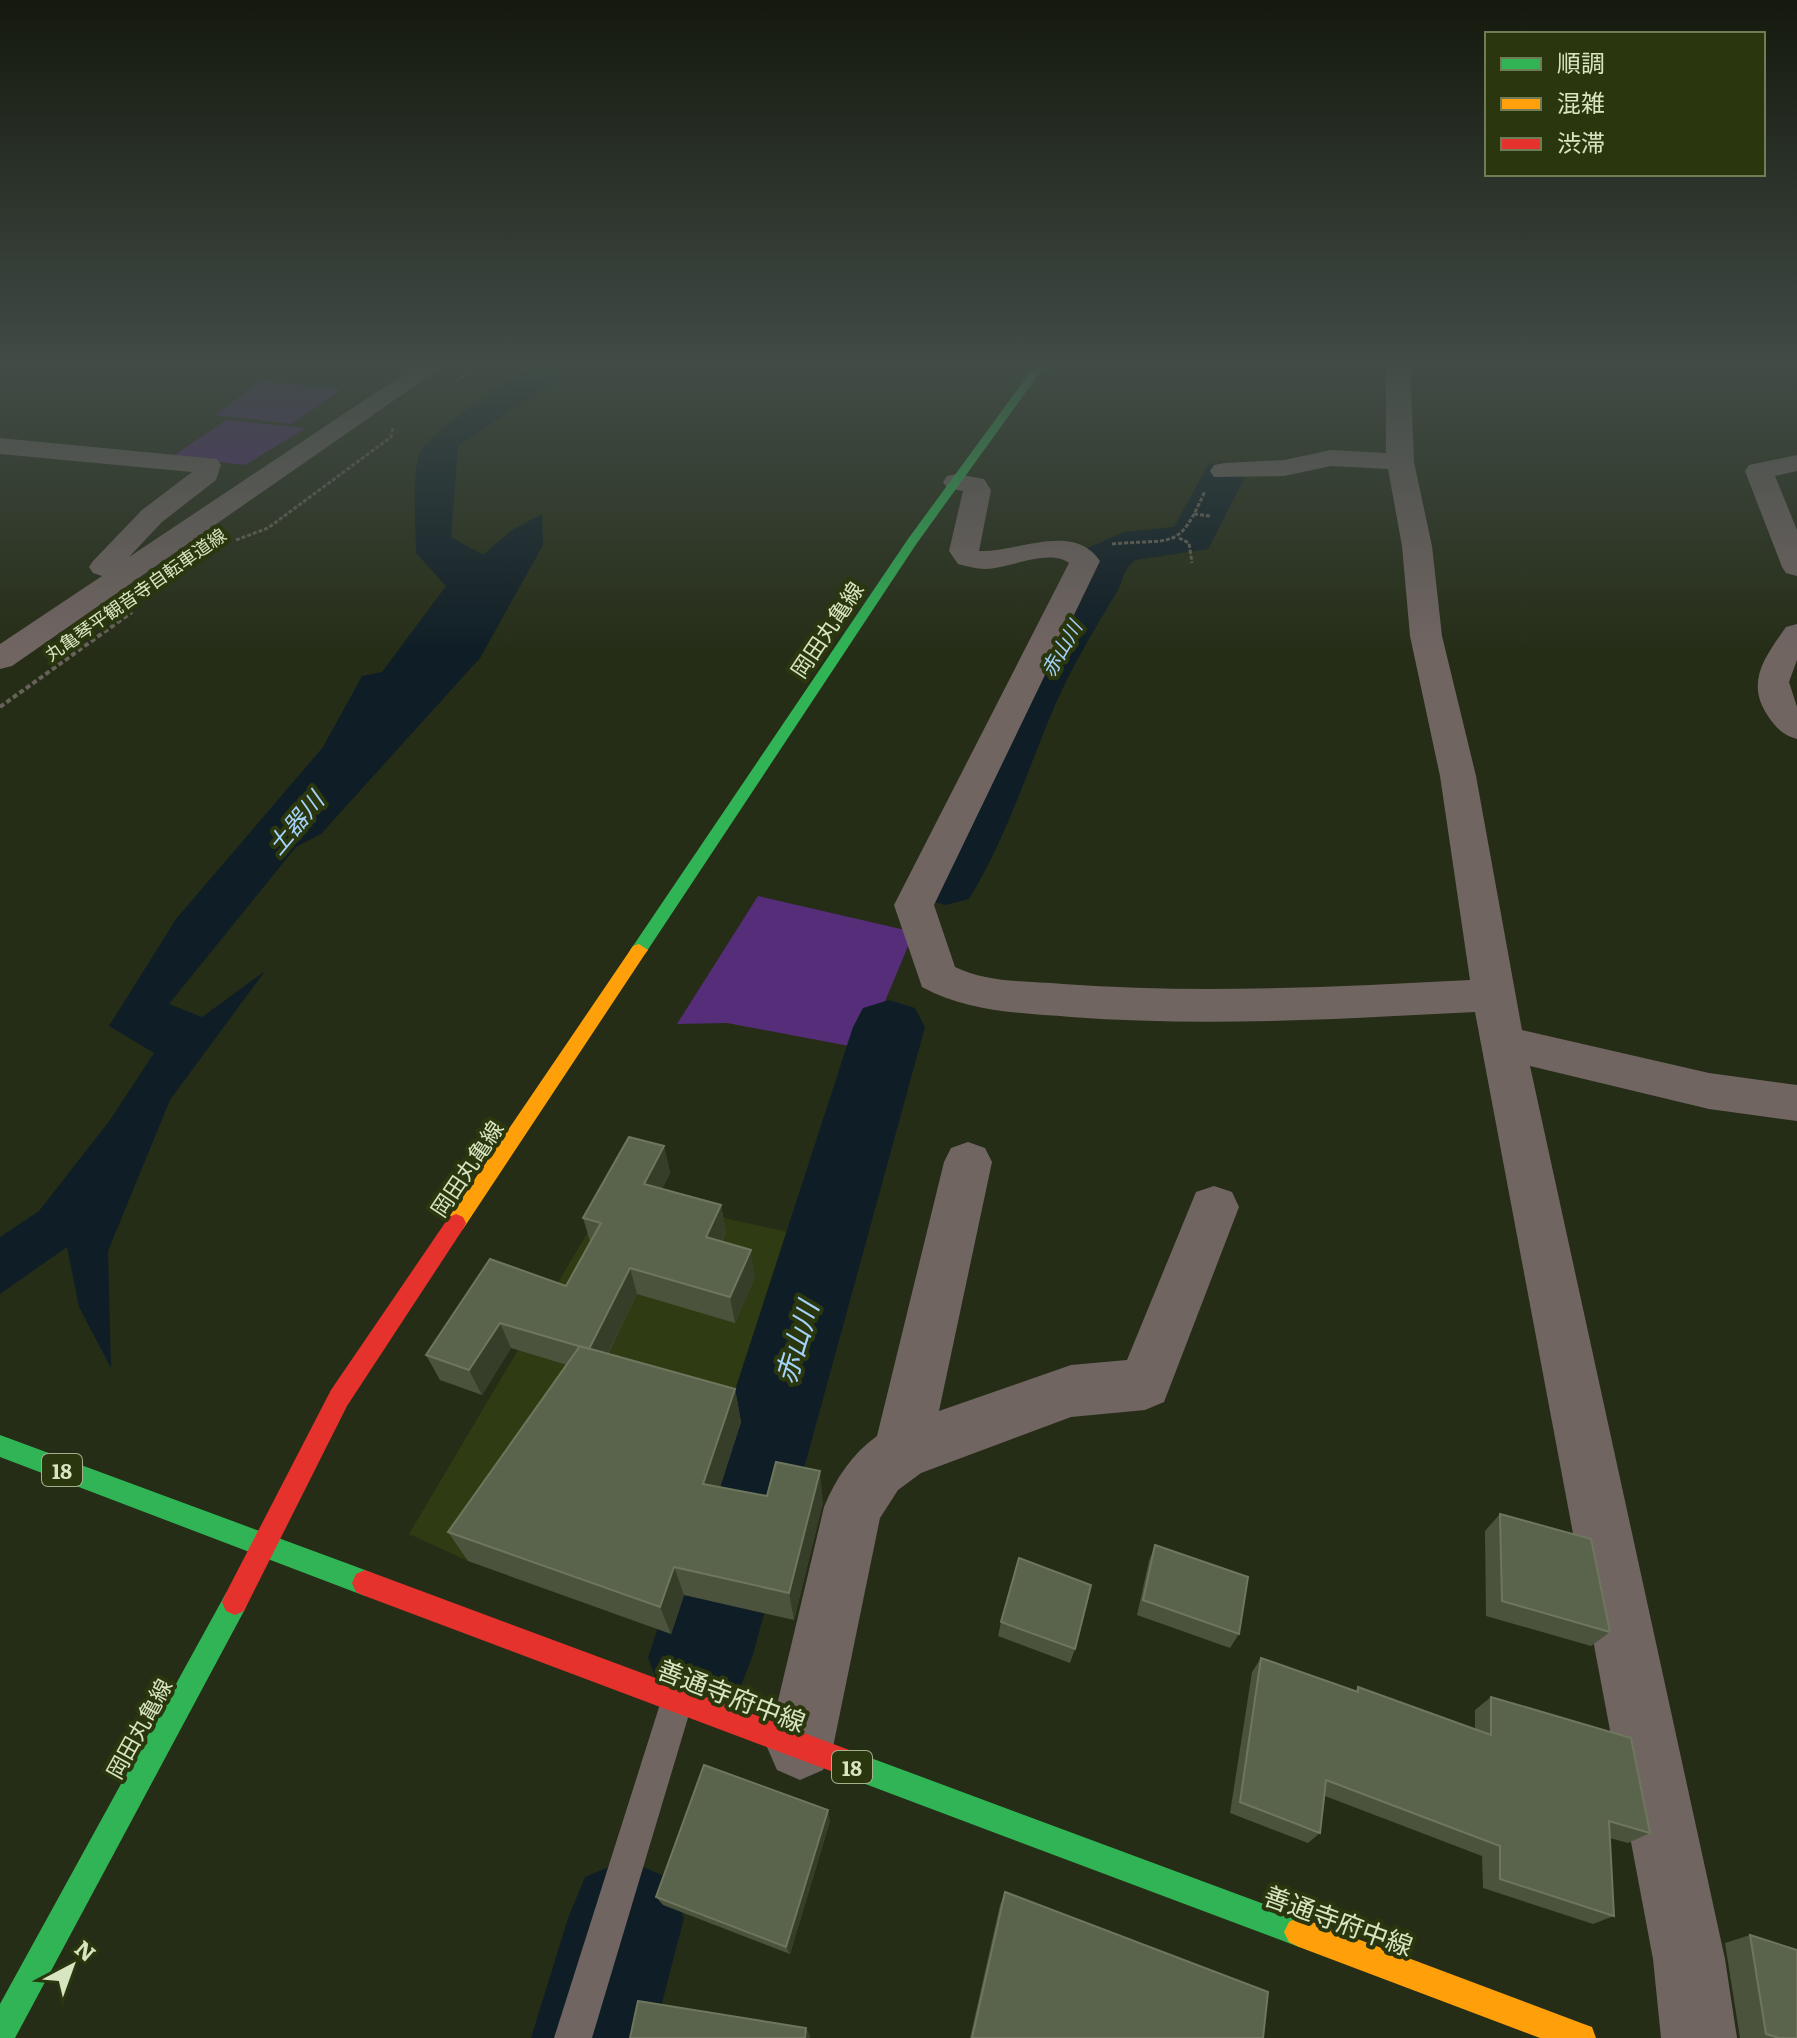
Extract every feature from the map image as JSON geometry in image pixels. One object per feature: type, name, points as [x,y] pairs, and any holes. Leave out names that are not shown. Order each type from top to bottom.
[{"type":"main road","name":"岡田丸亀線","points":[[0,2035],[219,1633],[339,1398],[912,542],[971,462]]},
{"type":"main road","name":"善通寺府中線","points":[[0,1446],[1581,2038]]},
{"type":"street","points":[[0,659],[25,639],[152,516],[206,474],[207,465],[175,462]]},
{"type":"street","points":[[25,639],[305,462]]},
{"type":"street","points":[[1224,471],[1284,468],[1312,462]]},
{"type":"street","points":[[1400,462],[1417,546],[1426,636],[1458,776],[1499,1018],[1689,1959],[1699,2038]]},
{"type":"street","points":[[1797,463],[1759,471],[1797,567]]},
{"type":"street","points":[[957,482],[974,485],[977,490],[964,551],[969,558],[997,561],[1065,549],[1079,554],[1085,561],[1081,576],[914,905],[937,976],[956,987],[989,994],[1117,1005],[1499,1018],[1709,1091],[1797,1103]]},
{"type":"street","points":[[1797,634],[1775,668],[1771,680],[1772,696],[1797,728]]},
{"type":"street","points":[[902,1452],[968,1162]]},
{"type":"street","points":[[800,1747],[853,1507],[878,1470],[902,1452],[1071,1391],[1145,1384],[1214,1207]]},
{"type":"lane","points":[[573,2038],[677,1701]]},
{"type":"path","name":"丸亀琴平観音寺自転車道線","points":[[233,541],[276,522],[357,462]]},
{"type":"path","points":[[1179,538],[1188,529],[1211,478],[1224,471]]},
{"type":"path","points":[[1194,514],[1210,516]]},
{"type":"path","points":[[1079,554],[1111,544],[1179,538],[1189,543],[1192,563]]},
{"type":"path","name":"丸亀琴平観音寺自転車道線","points":[[0,707],[140,606]]},
{"type":"shaded area","points":[[222,462],[250,462],[245,465]]},
{"type":"shaded area","points":[[758,896],[914,932],[865,1049],[727,1023],[677,1024]]},
{"type":"shaded area","points":[[611,1193],[802,1235],[671,1634],[468,1561],[409,1534]]},
{"type":"water","name":"土器川","points":[[457,462],[451,537],[483,555],[512,530],[542,514],[543,545],[480,658],[321,834],[296,847],[169,1004],[202,1017],[265,971],[170,1100],[108,1251],[111,1368],[79,1307],[67,1247],[0,1294],[0,1237],[39,1211],[110,1120],[154,1053],[109,1026],[176,919],[323,747],[362,676],[382,672],[446,586],[416,553],[417,464]]},
{"type":"building","points":[[629,1137],[664,1146],[644,1184],[721,1205],[706,1237],[751,1250],[730,1297],[630,1268],[589,1349],[500,1323],[469,1370],[426,1355],[490,1259],[566,1286],[601,1223],[583,1218]]},
{"type":"building","points":[[580,1346],[735,1389],[703,1484],[767,1496],[776,1462],[820,1471],[789,1593],[674,1567],[660,1607],[448,1532]]},
{"type":"building","points":[[1500,1514],[1591,1539],[1610,1632],[1502,1601]]},
{"type":"building","points":[[1155,1545],[1248,1577],[1239,1634],[1143,1600]]},
{"type":"building","points":[[1019,1558],[1091,1585],[1075,1649],[1001,1622]]},
{"type":"building","points":[[1261,1658],[1358,1692],[1358,1687],[1491,1735],[1491,1697],[1631,1738],[1650,1833],[1609,1821],[1614,1916],[1500,1879],[1500,1846],[1326,1780],[1320,1833],[1240,1802]]},
{"type":"building","points":[[704,1765],[828,1810],[786,1947],[656,1897]]},
{"type":"building","points":[[1005,1892],[1268,1992],[1263,2038],[972,2038]]},
{"type":"building","points":[[1750,1935],[1797,1950],[1797,2038],[1766,2034]]},
{"type":"building","points":[[638,2001],[806,2028],[805,2038],[630,2038]]},
{"type":"waterway","name":"赤山川","points":[[946,883],[988,800],[1029,701],[1079,608],[1092,592],[1105,558],[1124,547],[1191,539],[1224,475]]},
{"type":"waterway","name":"赤山川","points":[[700,1658],[889,1027]]},
{"type":"waterway","name":"赤山川","points":[[592,2038],[626,1918]]},
{"type":"traffic: fast","points":[[639,950],[912,542],[970,462]]},
{"type":"traffic: fast","points":[[0,1446],[365,1583]]},
{"type":"traffic: fast","points":[[0,2035],[235,1602]]},
{"type":"traffic: fast","points":[[852,1765],[1299,1932]]},
{"type":"traffic: slow","points":[[456,1223],[639,950]]},
{"type":"traffic: slow","points":[[1299,1932],[1581,2038]]},
{"type":"traffic: jam","points":[[235,1602],[339,1398],[456,1223]]},
{"type":"traffic: jam","points":[[365,1583],[852,1765]]}]
